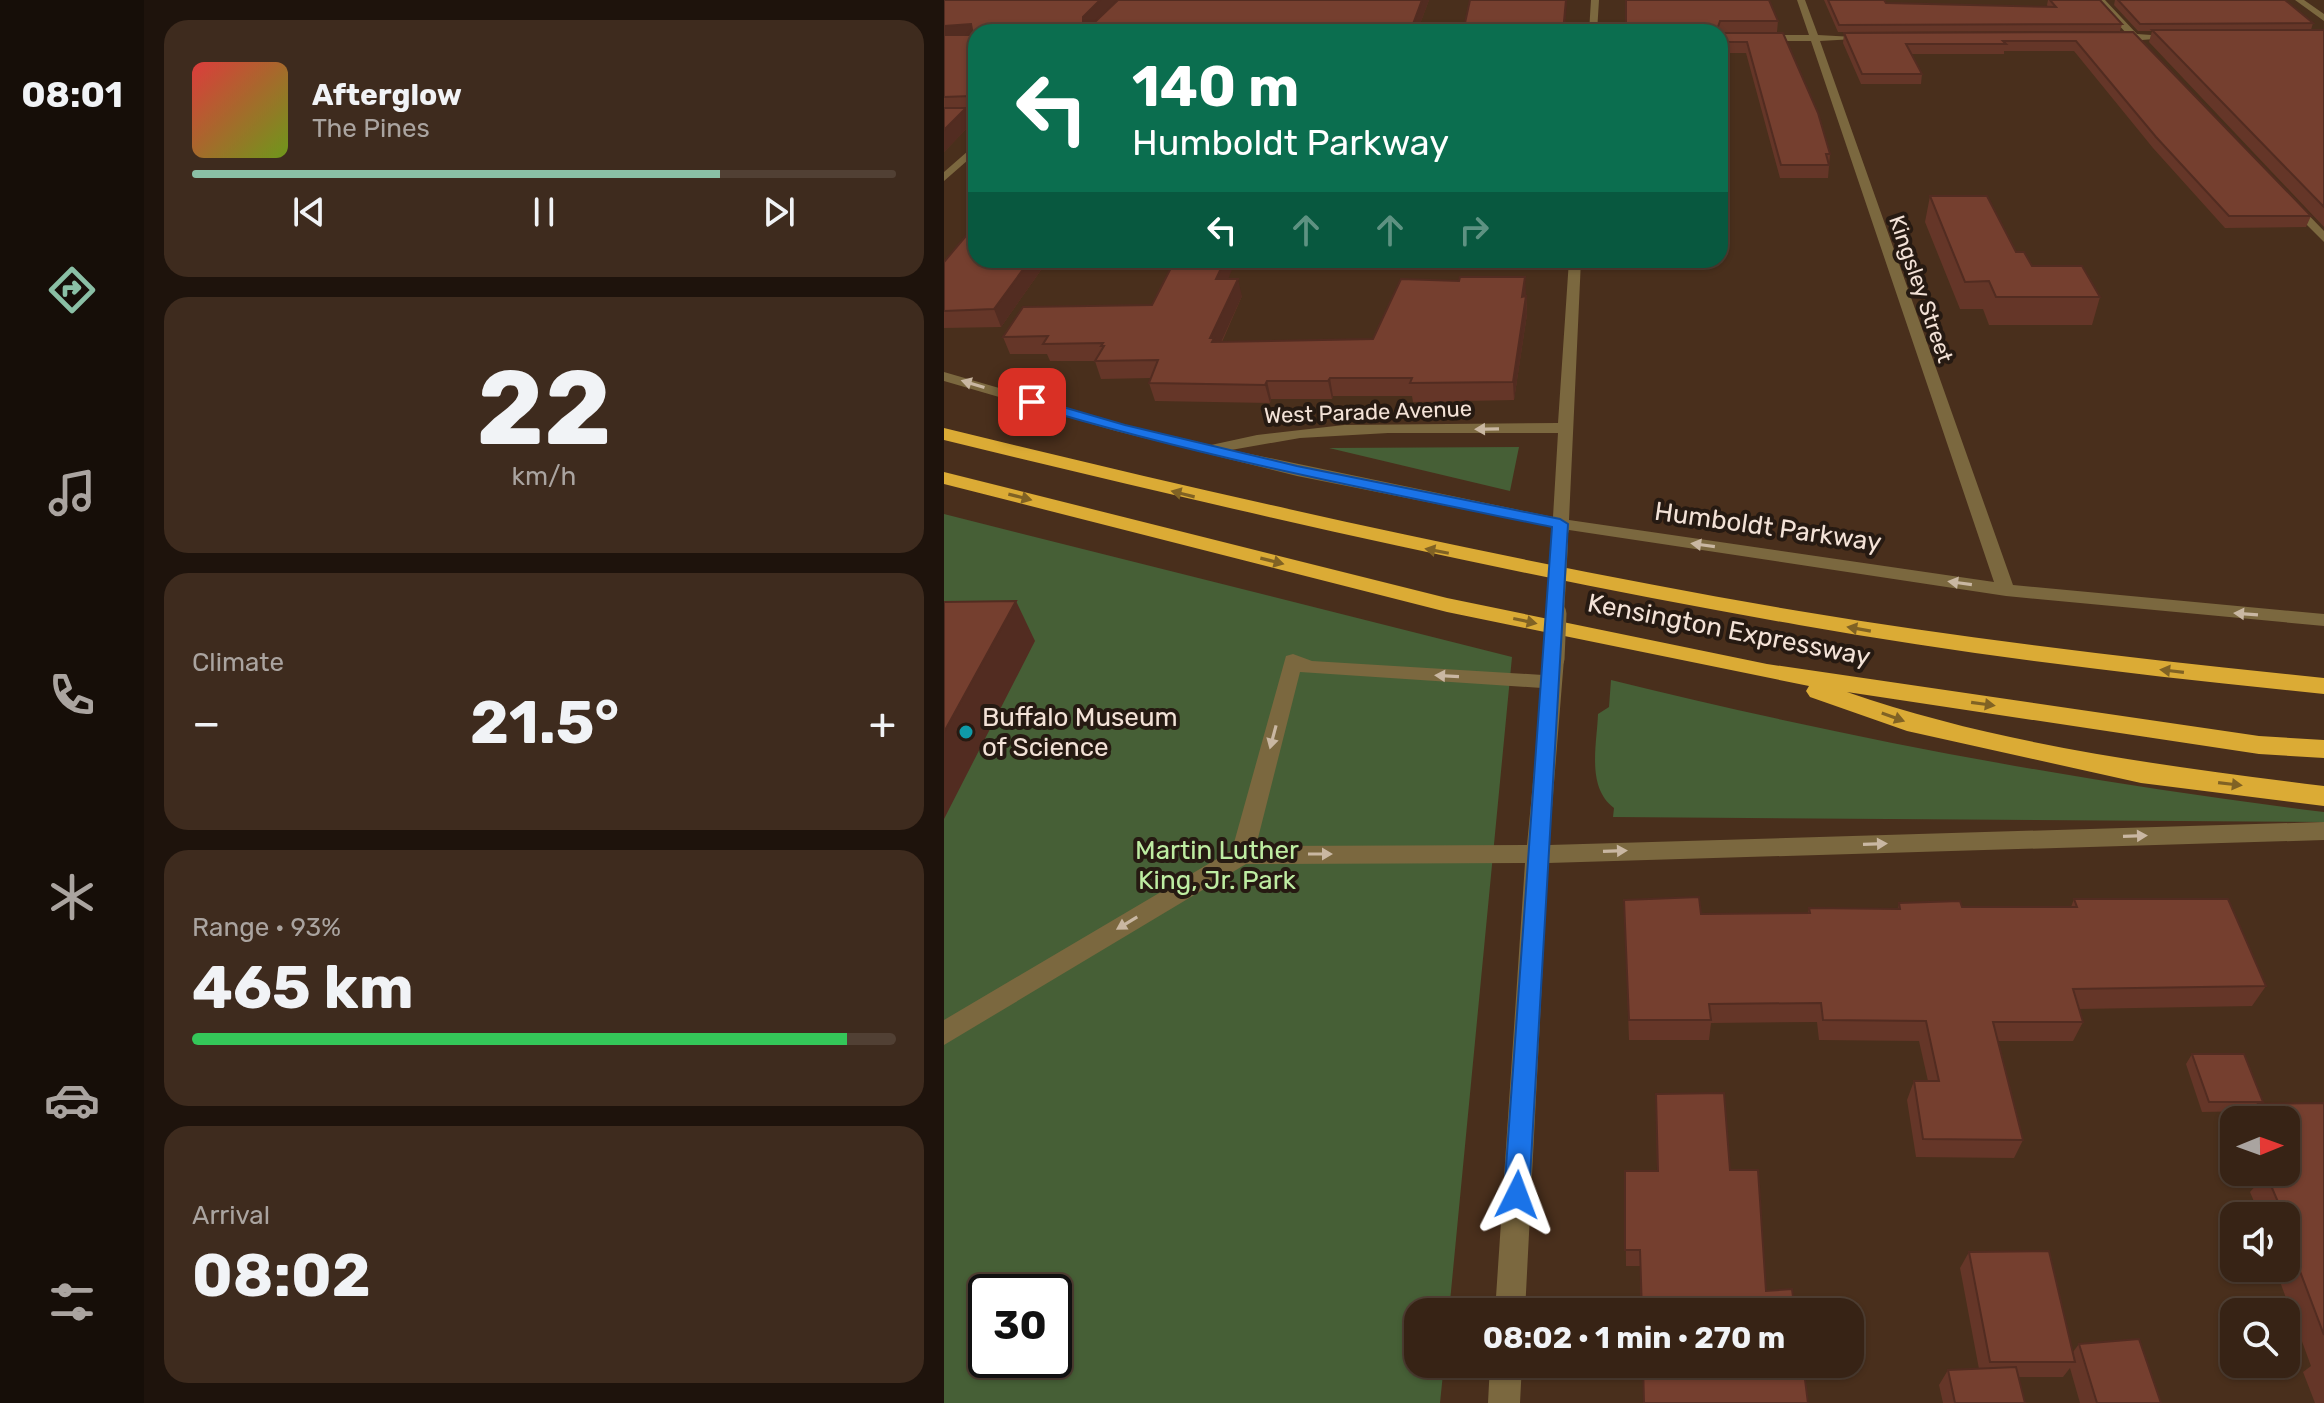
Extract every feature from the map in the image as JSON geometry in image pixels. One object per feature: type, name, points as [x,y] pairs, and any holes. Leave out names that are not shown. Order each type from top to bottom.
[{"type":"highway","name":"Kensington Expressway","points":[[944,434],[1415,547],[1733,608],[1940,643],[2324,686]]},
{"type":"highway","name":"Kensington Expressway","points":[[944,478],[1447,605],[1767,672],[2259,745],[2324,749]]},
{"type":"highway","points":[[1767,672],[1907,722],[2141,773],[2324,796]]},
{"type":"highway","points":[[2250,680],[2324,677]]},
{"type":"street","points":[[1594,24],[1595,0]]},
{"type":"street","name":"Kingsley Street","points":[[1801,0],[2006,590]]},
{"type":"street","points":[[2100,0],[2149,53]]},
{"type":"street","points":[[2299,0],[2324,18]]},
{"type":"street","points":[[2105,37],[2191,37]]},
{"type":"street","points":[[1728,38],[1876,38]]},
{"type":"street","points":[[944,117],[968,117]]},
{"type":"street","points":[[944,127],[968,127]]},
{"type":"street","points":[[944,178],[968,155]]},
{"type":"street","points":[[2280,191],[2324,238]]},
{"type":"street","points":[[1511,1298],[1537,854],[1553,670],[1575,268]]},
{"type":"street","name":"West Parade Avenue","points":[[944,376],[1121,428],[1210,450],[1255,438],[1321,431],[1565,428]]},
{"type":"street","name":"Humboldt Parkway","points":[[1210,450],[1560,524],[2006,590],[2324,620]]},
{"type":"street","points":[[1242,855],[1293,661],[1309,668],[1553,670]]},
{"type":"street","points":[[944,1033],[1242,855],[1537,854],[2322,835]]},
{"type":"street","points":[[1504,1403],[1505,1378]]},
{"type":"green space","points":[[1519,447],[1510,491],[1329,448]]},
{"type":"green space","name":"Martin Luther King, Jr. Park","points":[[944,514],[1512,657],[1450,1298],[1404,1298],[1404,1378],[1443,1378],[1440,1403],[944,1403]]},
{"type":"green space","points":[[1611,680],[1788,721],[1966,757],[2144,787],[2324,812],[2324,822],[1613,817],[1614,808],[1600,789],[1595,764],[1598,714],[1609,707]]},
{"type":"building","points":[[944,0],[1100,0],[1083,17],[1083,21],[1096,21],[1118,0],[1422,0],[1413,24],[944,26]]},
{"type":"building","points":[[1470,0],[1566,0],[1564,24],[1465,24]]},
{"type":"building","points":[[1626,0],[1769,0],[1778,21],[1720,21],[1719,24],[1626,24]]},
{"type":"building","points":[[1828,0],[2056,7],[2050,0],[2100,0],[2122,24],[1839,25]]},
{"type":"building","points":[[2118,0],[2285,0],[2313,23],[2140,24]]},
{"type":"building","points":[[2152,30],[2324,30],[2324,207]]},
{"type":"building","points":[[2133,32],[2311,216],[2229,216],[2156,137],[2076,41],[1906,44],[1922,74],[1862,74],[1844,33]]},
{"type":"building","points":[[1728,33],[1783,33],[1818,113],[1830,154],[1826,154],[1829,165],[1781,165],[1747,42],[1728,42]]},
{"type":"building","points":[[944,35],[968,35],[968,96],[944,97]]},
{"type":"building","points":[[944,108],[966,108],[944,130]]},
{"type":"building","points":[[1930,196],[1987,196],[2016,252],[2024,252],[2032,266],[2082,266],[2100,297],[1996,297],[1989,281],[1965,282]]},
{"type":"building","points":[[968,234],[968,268],[1024,268],[994,309],[944,311],[944,262]]},
{"type":"building","points":[[1171,268],[1221,268],[1216,279],[1238,279],[1210,338],[1214,338],[1212,342],[1373,339],[1401,279],[1459,281],[1460,277],[1525,277],[1522,297],[1526,296],[1513,382],[1410,383],[1412,378],[1330,378],[1328,381],[1267,381],[1265,385],[1149,383],[1158,360],[1095,361],[1103,343],[1043,344],[1048,336],[1003,337],[1023,307],[1152,305]]},
{"type":"building","points":[[1016,601],[944,732],[944,602]]},
{"type":"building","points":[[1699,897],[1701,914],[1810,913],[1809,908],[1900,909],[1899,903],[1960,901],[1962,907],[2077,907],[2074,899],[2228,899],[2266,986],[2073,989],[2083,1022],[1993,1022],[2023,1140],[1923,1139],[1914,1081],[1939,1081],[1926,1021],[1823,1020],[1821,1003],[1709,1004],[1711,1020],[1629,1020],[1624,900]]},
{"type":"building","points":[[2192,1054],[2244,1054],[2263,1102],[2209,1102]]},
{"type":"building","points":[[1724,1093],[1730,1170],[1758,1170],[1766,1291],[1792,1289],[1793,1298],[1642,1298],[1640,1250],[1625,1250],[1625,1171],[1658,1171],[1656,1094]]},
{"type":"building","points":[[2324,1103],[2324,1335],[2300,1271],[2300,1202],[2278,1202],[2271,1186],[2300,1186],[2300,1106],[2258,1104]]},
{"type":"building","points":[[2049,1251],[2075,1362],[1990,1362],[1969,1252]]},
{"type":"building","points":[[2139,1339],[2161,1403],[2097,1403],[2079,1344]]},
{"type":"building","points":[[2016,1367],[2025,1403],[1955,1403],[1948,1370]]},
{"type":"building","points":[[1643,1378],[1805,1378],[1808,1403],[1644,1403]]},
{"type":"place","name":"Buffalo Museum of Science","points":[[966,732]]},
{"type":"route","points":[[1032,402],[1121,428],[1297,471],[1560,524],[1554,659],[1537,854],[1517,1195]]}]
